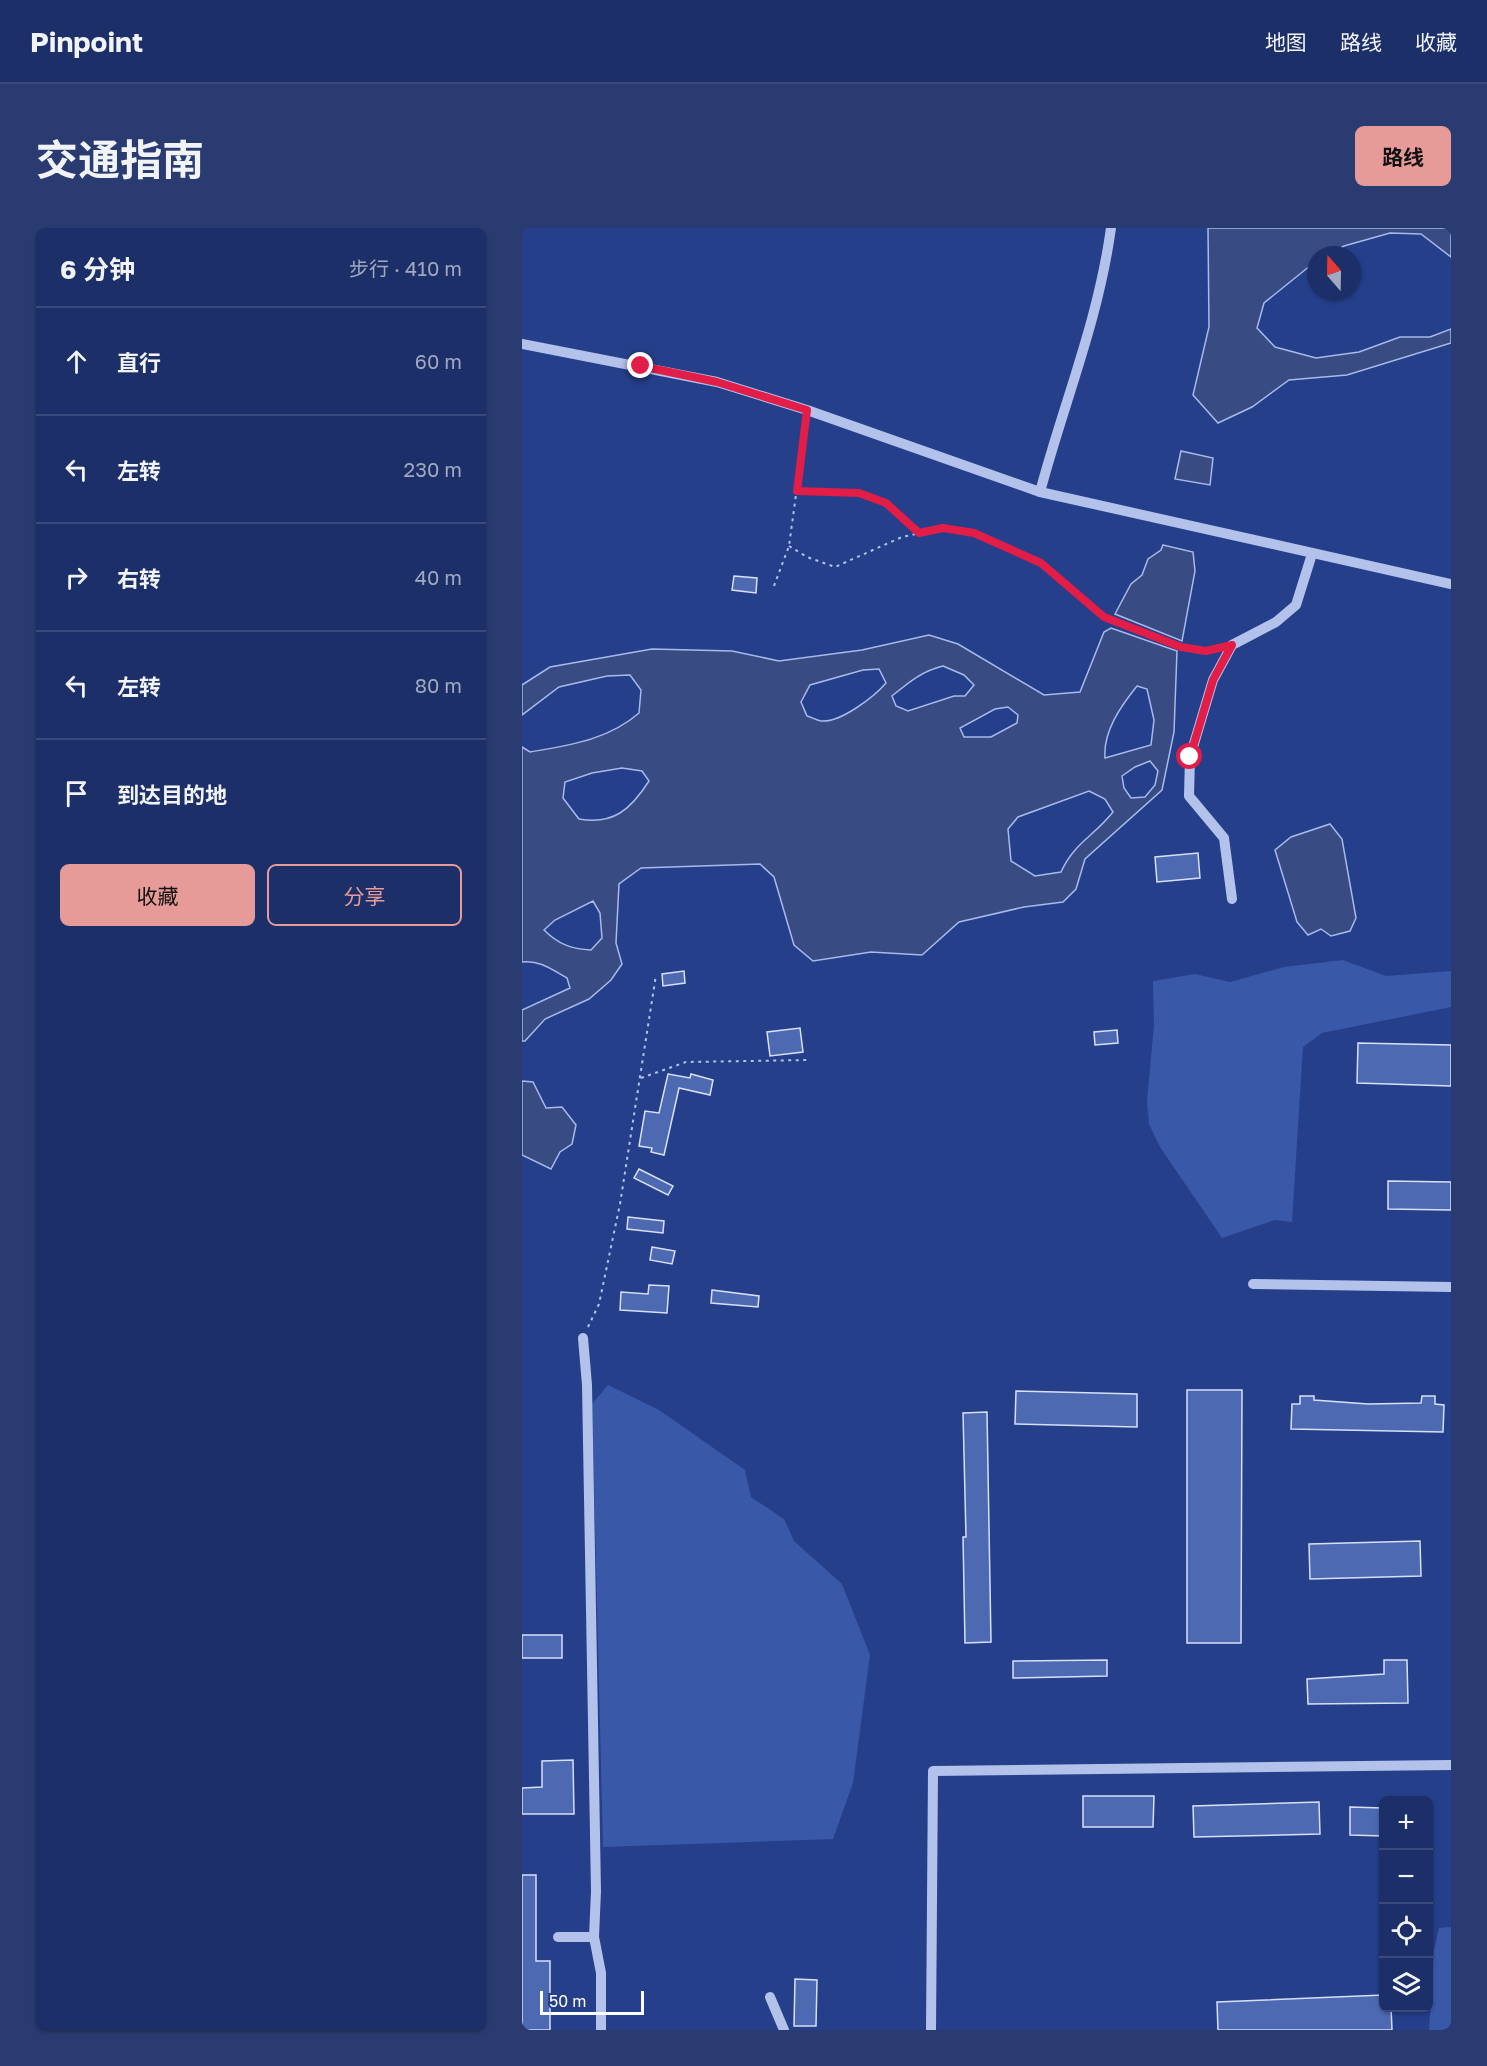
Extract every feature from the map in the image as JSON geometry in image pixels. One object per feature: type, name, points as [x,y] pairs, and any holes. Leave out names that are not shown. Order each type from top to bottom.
[{"type":"street","points":[[1040,492],[1082,361],[1106,261],[1110,228]]},
{"type":"street","points":[[522,344],[717,382],[807,410],[1040,492],[1451,584]]},
{"type":"street","points":[[1232,899],[1224,838],[1189,796],[1190,757],[1213,680],[1232,645],[1276,622],[1296,605],[1312,554]]},
{"type":"street","points":[[1253,1284],[1451,1287]]},
{"type":"street","points":[[583,1338],[588,1396],[594,1937],[601,1972],[601,2030]]},
{"type":"street","points":[[931,2030],[933,1771],[1451,1765]]},
{"type":"street","points":[[558,1937],[594,1937]]},
{"type":"street","points":[[770,1997],[784,2030]]},
{"type":"path","points":[[774,586],[789,546],[807,410]]},
{"type":"path","points":[[797,491],[859,493],[886,503],[919,533]]},
{"type":"path","points":[[789,546],[807,557],[835,567],[902,537],[943,528],[974,533],[1041,563],[1104,617],[1181,647],[1206,651],[1232,645]]},
{"type":"path","points":[[583,1338],[599,1304],[620,1204],[656,975]]},
{"type":"path","points":[[640,1079],[686,1062],[809,1060]]},
{"type":"shaded area","points":[[1208,228],[1451,228],[1451,257],[1421,234],[1390,233],[1344,246],[1307,246],[1307,268],[1264,303],[1257,328],[1275,347],[1316,358],[1359,352],[1400,337],[1430,337],[1451,329],[1451,343],[1347,375],[1289,380],[1252,407],[1218,423],[1193,395],[1209,327]]},
{"type":"shaded area","points":[[1181,451],[1213,458],[1210,485],[1175,479]]},
{"type":"shaded area","points":[[1163,545],[1193,552],[1195,571],[1182,641],[1115,614],[1131,584],[1142,575],[1148,559],[1161,550]]},
{"type":"shaded area","points":[[1111,628],[1177,651],[1174,732],[1162,790],[1085,859],[1076,889],[1063,902],[1024,907],[959,922],[922,955],[871,952],[813,961],[794,945],[774,877],[760,864],[641,868],[619,884],[616,943],[622,964],[611,980],[589,999],[545,1019],[525,1041],[522,1041],[522,1010],[570,988],[567,978],[550,968],[534,962],[522,962],[522,747],[530,752],[560,747],[615,730],[639,713],[641,690],[630,675],[607,676],[559,687],[522,715],[522,685],[550,667],[652,649],[732,651],[779,661],[862,650],[929,635],[958,644],[1044,695],[1080,692],[1104,632]],"holes":[[[943,666],[964,675],[974,685],[965,696],[954,696],[908,711],[896,706],[892,696],[929,671]],[[879,669],[886,683],[865,702],[847,714],[829,721],[807,716],[801,702],[810,685],[863,670]],[[1137,686],[1147,689],[1154,720],[1151,745],[1105,758],[1110,729]],[[1008,707],[1018,715],[1017,723],[991,737],[964,737],[960,728],[995,709]],[[1150,761],[1158,771],[1155,785],[1145,797],[1131,798],[1124,788],[1122,776]],[[622,768],[642,771],[649,781],[628,807],[602,820],[579,819],[563,798],[565,782],[592,773]],[[1089,791],[1105,799],[1113,812],[1078,847],[1061,872],[1035,876],[1011,861],[1008,829],[1018,817]],[[593,901],[600,913],[602,938],[591,950],[571,947],[554,939],[544,930],[555,920]]]},
{"type":"shaded area","points":[[1330,824],[1342,839],[1356,918],[1350,931],[1331,936],[1321,929],[1308,935],[1297,922],[1275,850],[1291,837]]},
{"type":"shaded area","points":[[1343,960],[1386,976],[1451,971],[1451,1007],[1322,1033],[1303,1047],[1292,1222],[1275,1220],[1222,1238],[1160,1147],[1149,1124],[1147,1101],[1154,1025],[1153,981],[1195,974],[1230,982],[1284,967]]},
{"type":"shaded area","points":[[522,1081],[533,1082],[546,1108],[562,1107],[576,1125],[572,1144],[560,1152],[551,1169],[522,1155]]},
{"type":"shaded area","points":[[608,1385],[659,1410],[745,1470],[751,1497],[784,1519],[794,1541],[842,1584],[870,1655],[853,1783],[833,1839],[603,1847],[592,1404]]},
{"type":"shaded area","points":[[1451,1927],[1451,2030],[1429,2030],[1430,2012],[1433,2012],[1434,1950],[1439,1928]]},
{"type":"building","points":[[734,576],[757,578],[756,593],[732,590]]},
{"type":"building","points":[[1198,853],[1200,878],[1157,882],[1155,857]]},
{"type":"building","points":[[684,971],[685,983],[663,986],[662,974]]},
{"type":"building","points":[[800,1028],[803,1052],[770,1056],[767,1032]]},
{"type":"building","points":[[1117,1030],[1118,1043],[1095,1045],[1094,1032]]},
{"type":"building","points":[[1358,1043],[1451,1045],[1451,1086],[1357,1083]]},
{"type":"building","points":[[668,1074],[690,1078],[691,1074],[713,1080],[710,1095],[679,1088],[664,1155],[651,1152],[652,1148],[639,1146],[645,1111],[659,1113]]},
{"type":"building","points":[[639,1169],[673,1186],[668,1195],[634,1178]]},
{"type":"building","points":[[1388,1181],[1451,1182],[1451,1210],[1388,1209]]},
{"type":"building","points":[[628,1217],[664,1221],[663,1233],[627,1229]]},
{"type":"building","points":[[652,1247],[675,1251],[672,1264],[650,1260]]},
{"type":"building","points":[[649,1285],[669,1286],[667,1313],[620,1310],[621,1292],[648,1294]]},
{"type":"building","points":[[712,1290],[759,1296],[758,1307],[711,1303]]},
{"type":"building","points":[[1187,1390],[1242,1390],[1241,1643],[1187,1643]]},
{"type":"building","points":[[1016,1391],[1137,1394],[1137,1427],[1015,1424]]},
{"type":"building","points":[[1300,1396],[1314,1396],[1314,1400],[1368,1404],[1421,1403],[1422,1396],[1435,1396],[1435,1404],[1444,1405],[1443,1432],[1291,1429],[1292,1404],[1300,1404]]},
{"type":"building","points":[[987,1412],[991,1642],[965,1643],[963,1537],[966,1537],[963,1413]]},
{"type":"building","points":[[1420,1541],[1421,1576],[1310,1579],[1309,1544]]},
{"type":"building","points":[[522,1635],[562,1635],[562,1658],[522,1658]]},
{"type":"building","points":[[1107,1660],[1107,1676],[1013,1678],[1013,1661]]},
{"type":"building","points":[[1384,1660],[1407,1660],[1408,1703],[1308,1704],[1307,1679],[1384,1674]]},
{"type":"building","points":[[573,1760],[574,1814],[522,1814],[522,1788],[542,1787],[542,1761]]},
{"type":"building","points":[[1083,1796],[1154,1796],[1153,1827],[1083,1827]]},
{"type":"building","points":[[1319,1802],[1320,1834],[1194,1837],[1193,1806]]},
{"type":"building","points":[[1350,1807],[1379,1808],[1379,1836],[1350,1835]]},
{"type":"building","points":[[522,1875],[536,1875],[536,1961],[550,1961],[550,2030],[522,2030]]},
{"type":"building","points":[[795,1979],[817,1980],[816,2026],[794,2026]]},
{"type":"building","points":[[1379,1995],[1379,2012],[1391,2012],[1392,2030],[1218,2030],[1217,2002]]},
{"type":"route","points":[[641,366],[717,382],[807,410],[797,491],[859,493],[886,503],[919,533],[943,528],[974,533],[1041,563],[1104,617],[1181,647],[1206,651],[1232,645],[1213,680],[1190,757]]}]
